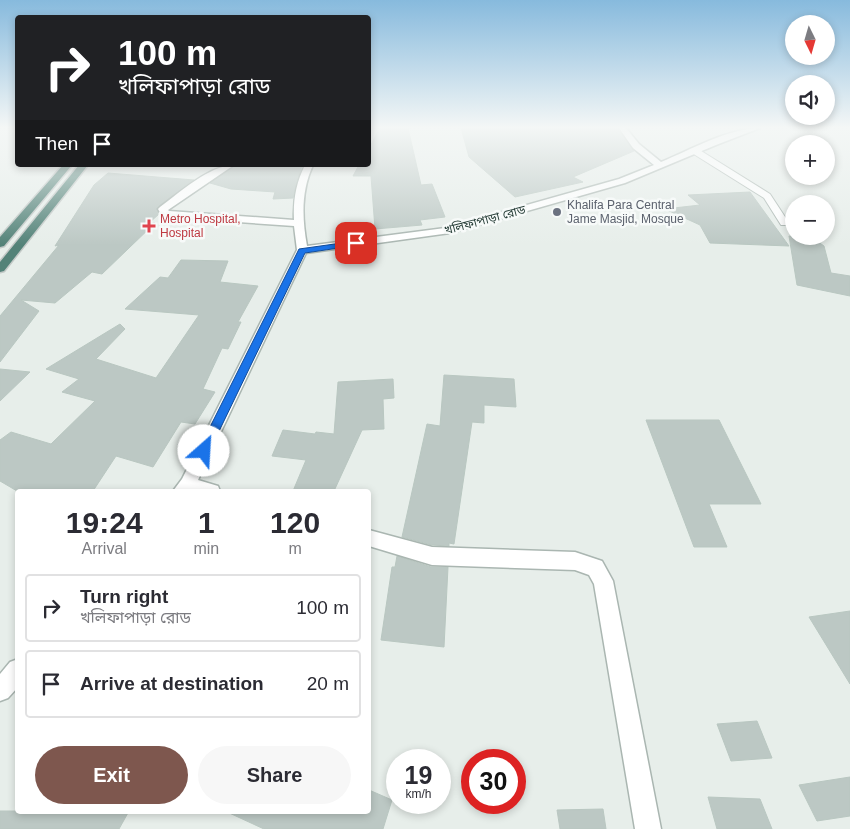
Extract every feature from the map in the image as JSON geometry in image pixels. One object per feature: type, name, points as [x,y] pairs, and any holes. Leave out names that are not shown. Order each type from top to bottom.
[{"type":"highway","points":[[0,244],[66,167]]},
{"type":"highway","points":[[0,269],[82,167]]},
{"type":"street","points":[[227,167],[204,180],[163,209],[165,214],[298,223]]},
{"type":"street","points":[[185,488],[302,250],[298,223],[298,202],[308,167]]},
{"type":"street","name":"খলিফাপাড়া রোড","points":[[302,250],[446,231],[622,182],[659,167]]},
{"type":"street","points":[[371,539],[432,556],[575,561],[595,568],[603,581],[648,829]]},
{"type":"street","points":[[0,690],[15,673]]},
{"type":"lane","points":[[720,167],[767,196],[784,224]]},
{"type":"building","points":[[233,167],[301,167],[293,198],[273,199],[275,192],[231,189],[210,183]]},
{"type":"building","points":[[358,167],[417,167],[421,185],[432,184],[445,217],[420,220],[422,225],[375,229],[371,176],[353,176]]},
{"type":"building","points":[[480,167],[597,167],[573,177],[583,182],[515,197]]},
{"type":"building","points":[[108,173],[194,180],[157,208],[159,214],[149,223],[155,223],[102,274],[92,272],[55,303],[21,300],[39,311],[0,362],[0,316],[59,245],[55,246],[94,185]]},
{"type":"building","points":[[750,192],[785,240],[785,245],[789,246],[710,243],[700,225],[665,209],[700,205],[688,195]]},
{"type":"building","points":[[790,245],[823,245],[831,273],[850,276],[850,296],[797,285]]},
{"type":"building","points":[[181,260],[228,261],[220,282],[258,286],[238,322],[241,322],[228,349],[222,348],[203,389],[215,392],[195,424],[181,422],[153,467],[116,456],[94,489],[15,490],[0,481],[0,440],[11,432],[51,444],[95,401],[62,392],[79,379],[46,369],[120,324],[125,329],[96,359],[156,378],[199,315],[125,309],[160,277],[168,278]]},
{"type":"building","points":[[0,369],[30,372],[0,401]]},
{"type":"building","points":[[444,375],[514,379],[516,407],[484,405],[484,423],[472,422],[454,544],[449,543],[449,546],[432,545],[402,537],[427,424],[440,426]]},
{"type":"building","points":[[393,379],[394,398],[383,399],[384,429],[362,430],[335,489],[294,489],[306,460],[272,456],[283,430],[334,434],[338,382]]},
{"type":"building","points":[[646,420],[719,420],[761,504],[709,504],[727,547],[694,547]]},
{"type":"building","points":[[397,556],[431,567],[448,567],[444,647],[381,640],[392,567],[395,567]]},
{"type":"building","points":[[850,611],[850,684],[809,617]]},
{"type":"building","points":[[757,721],[772,758],[731,761],[717,724]]},
{"type":"building","points":[[850,777],[850,816],[817,821],[799,785]]},
{"type":"building","points":[[371,791],[386,797],[386,814],[388,814],[383,829],[264,829],[232,814],[371,814]]},
{"type":"building","points":[[708,797],[760,799],[772,829],[717,829]]},
{"type":"building","points":[[603,809],[606,829],[560,829],[557,810]]},
{"type":"building","points":[[0,811],[15,811],[15,814],[127,814],[119,829],[0,829]]},
{"type":"place","name":"Khalifa Para Central Jame Masjid, Mosque","points":[[557,212]]},
{"type":"place","name":"Metro Hospital, Hospital","points":[[149,226]]},
{"type":"route","points":[[204,451],[302,250],[356,243]]}]
